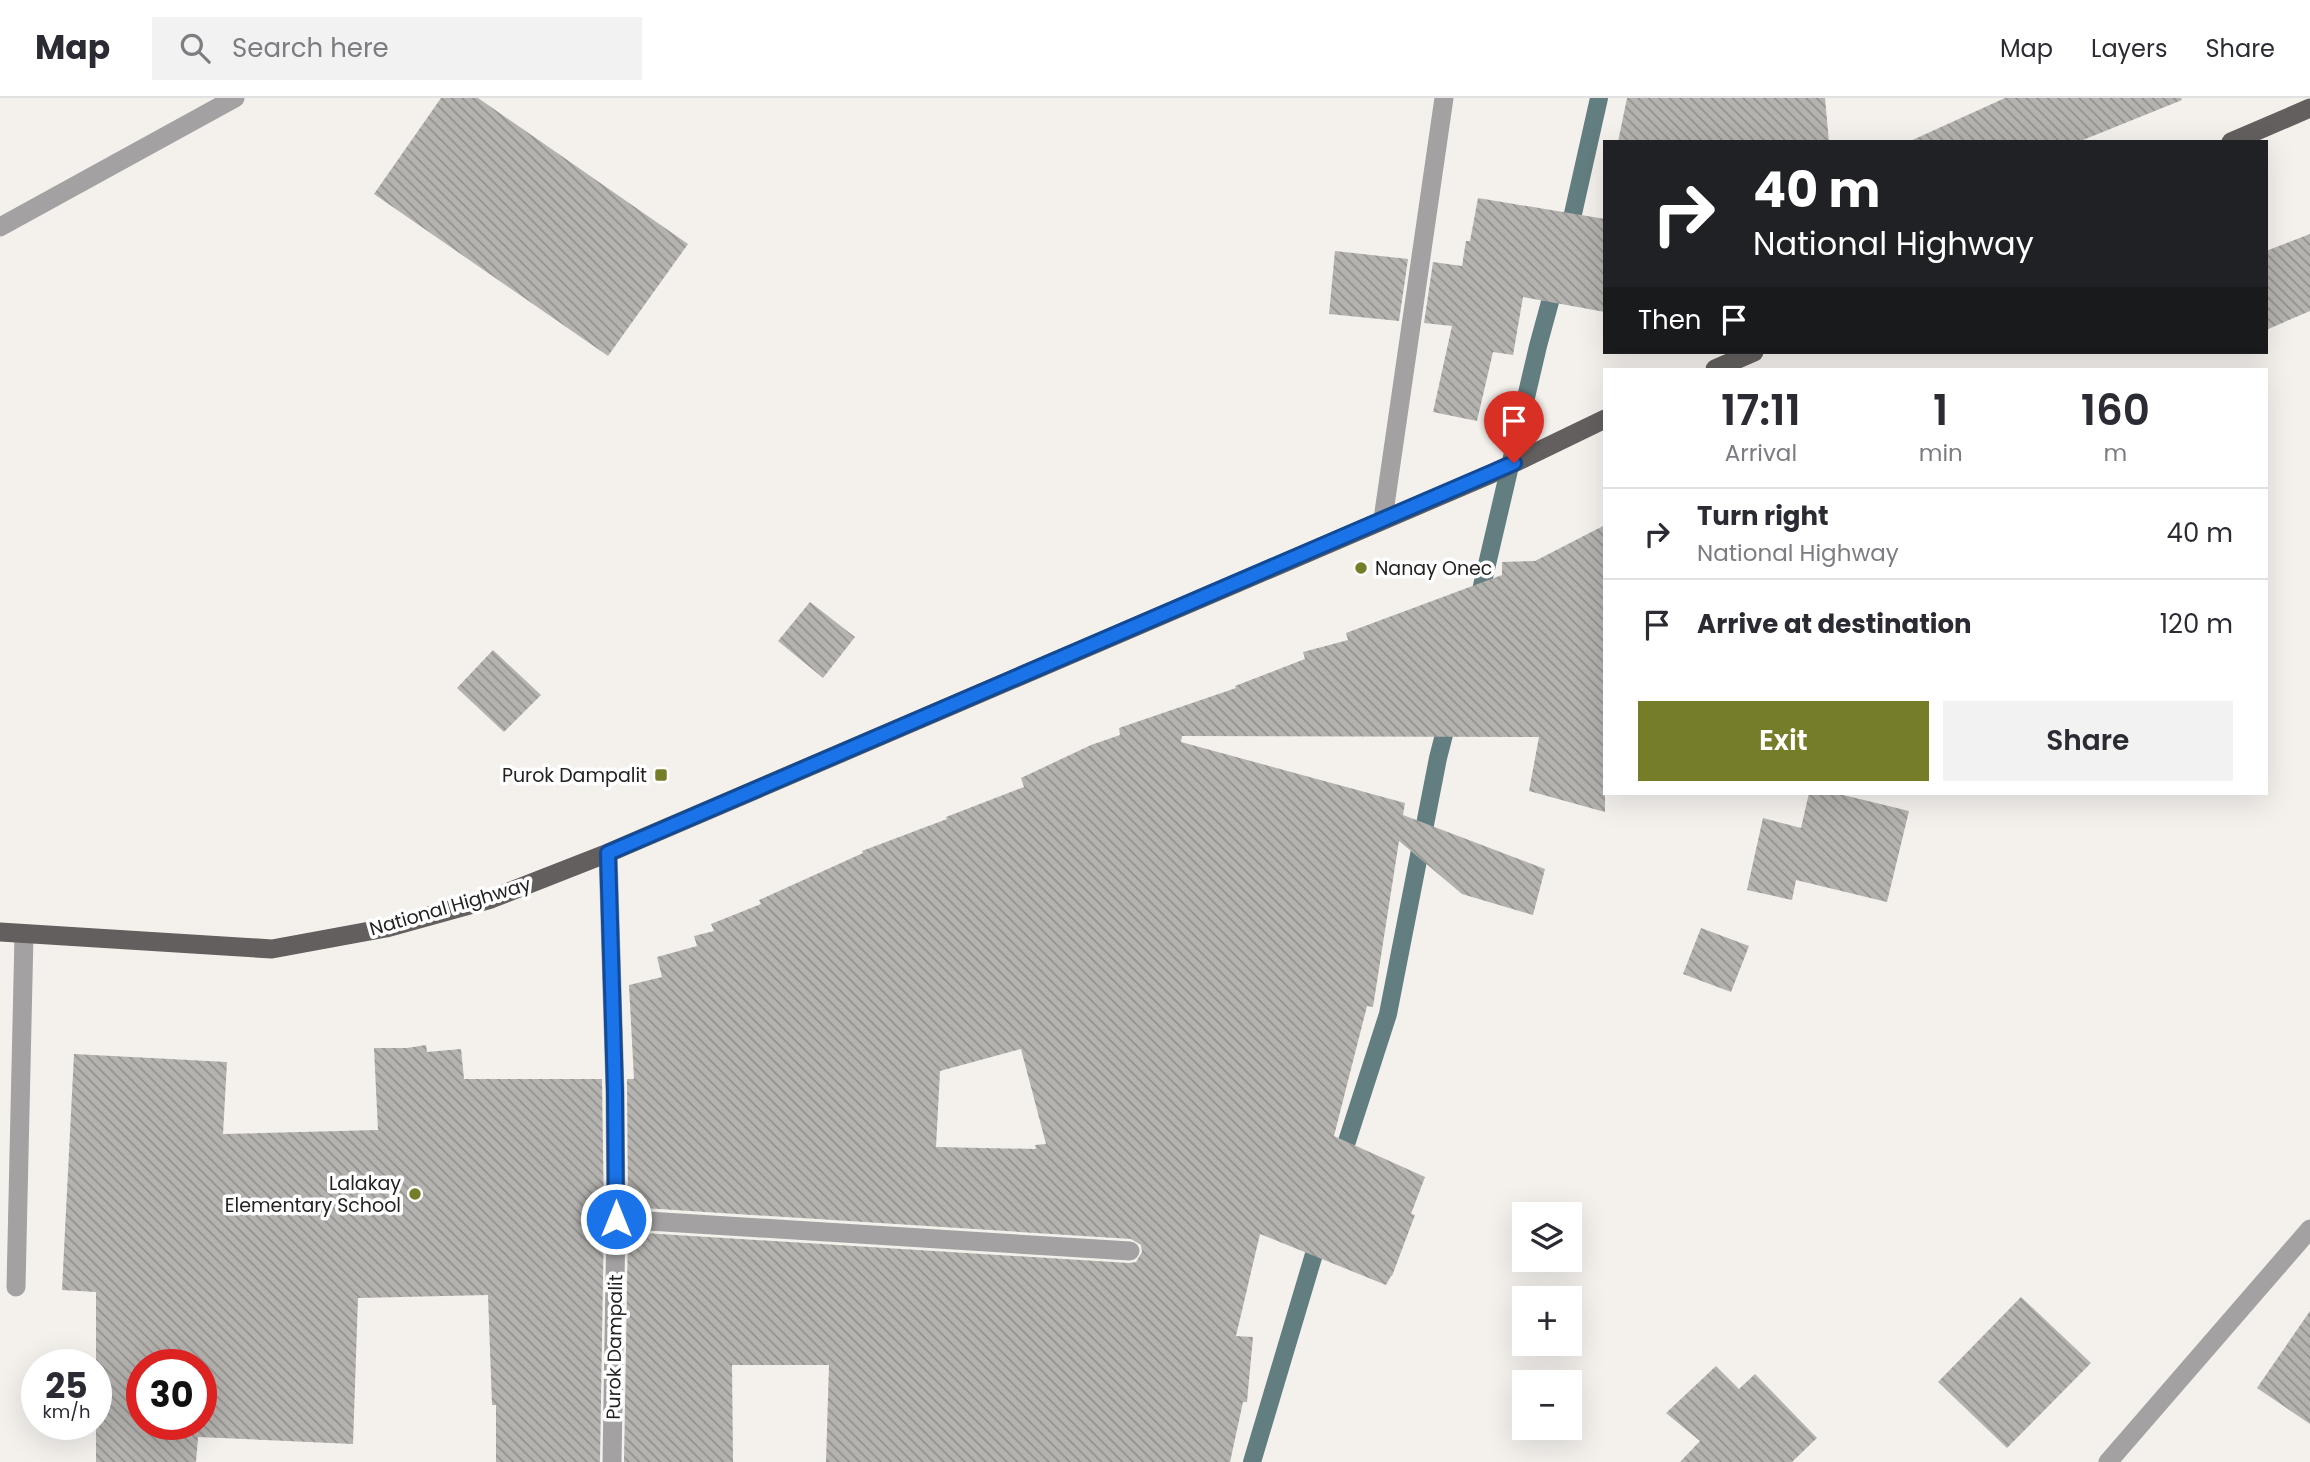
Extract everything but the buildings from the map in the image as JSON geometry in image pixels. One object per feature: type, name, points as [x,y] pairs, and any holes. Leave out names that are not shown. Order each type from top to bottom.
[{"type":"main road","points":[[2236,140],[2310,108]]},
{"type":"main road","points":[[1717,368],[1749,354]]},
{"type":"main road","name":"National Highway","points":[[0,932],[272,949],[386,928],[491,899],[608,853],[1491,474],[1603,420]]},
{"type":"street","points":[[0,228],[234,98]]},
{"type":"street","points":[[1383,519],[1444,98]]},
{"type":"street","name":"Purok Dampalit","points":[[608,853],[616,1219],[612,1462]]},
{"type":"street","points":[[16,1287],[24,935]]},
{"type":"street","points":[[616,1219],[1130,1251]]},
{"type":"street","points":[[2108,1462],[2310,1229]]},
{"type":"waterway","points":[[1568,236],[1599,98]]},
{"type":"waterway","points":[[1478,603],[1556,280]]},
{"type":"waterway","points":[[1340,1163],[1388,1014],[1438,758],[1449,715]]},
{"type":"waterway","points":[[1252,1462],[1320,1234]]},
{"type":"place","name":"Nanay Onec","points":[[1361,568]]},
{"type":"place","name":"Purok Dampalit","points":[[661,775]]},
{"type":"place","name":"Lalakay Elementary School","points":[[415,1194]]},
{"type":"route","points":[[616,1219],[608,853],[1514,463]]}]
